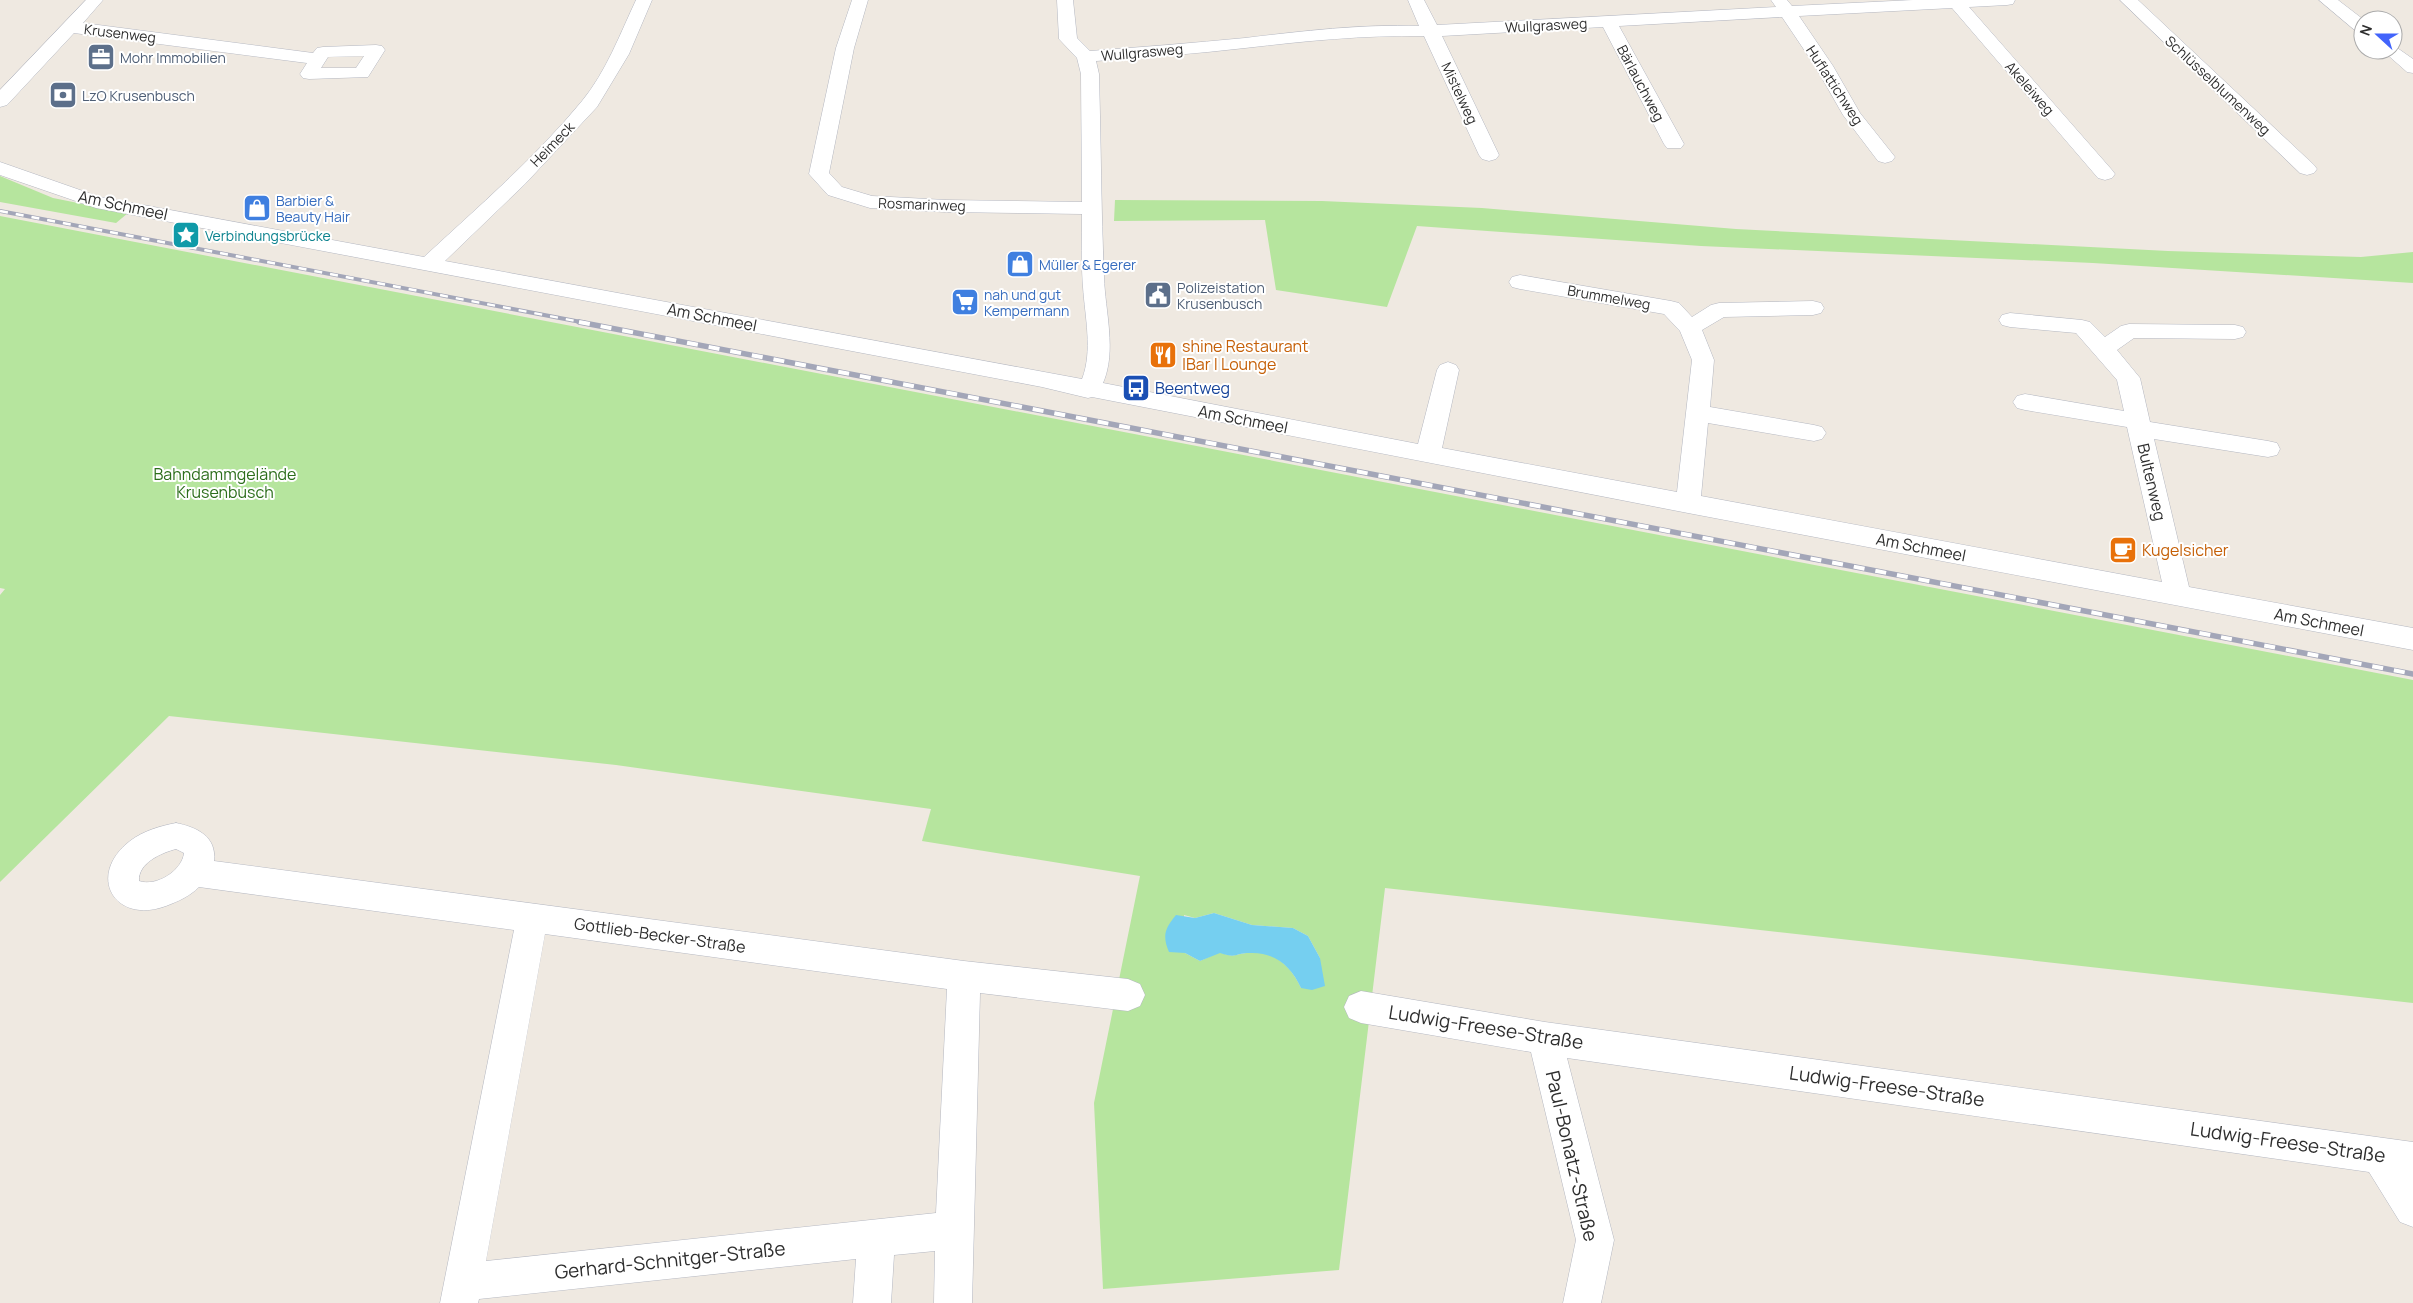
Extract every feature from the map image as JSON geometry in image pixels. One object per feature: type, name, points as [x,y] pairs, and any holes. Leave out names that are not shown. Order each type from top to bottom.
[{"type":"street","points":[[0,101],[95,0]]},
{"type":"street","name":"Heimeck","points":[[428,265],[518,180],[590,103],[620,54],[644,0]]},
{"type":"street","name":"Rosmarinweg","points":[[860,0],[845,48],[820,174],[835,191],[870,202],[946,206],[1092,208]]},
{"type":"street","points":[[1065,0],[1068,39],[1086,57],[1090,83],[1097,364],[1094,379],[1088,390]]},
{"type":"street","name":"Mistelweg","points":[[1416,0],[1489,155]]},
{"type":"street","name":"Wullgrasweg","points":[[1086,57],[1244,44],[1296,35],[1377,30],[1431,31],[1608,21],[1783,6],[2007,0]]},
{"type":"street","name":"Schlüsselblumenweg","points":[[2128,0],[2308,169]]},
{"type":"street","points":[[2327,0],[2353,20]]},
{"type":"street","name":"Akeleiweg","points":[[1955,1],[2105,174]]},
{"type":"street","name":"Huflattichweg","points":[[1783,6],[1824,66],[1852,116],[1885,157]]},
{"type":"street","name":"Bärlauchweg","points":[[1608,21],[1674,144]]},
{"type":"street","name":"Krusenweg","points":[[71,27],[318,59]]},
{"type":"street","points":[[2403,60],[2413,68]]},
{"type":"street","name":"Am Schmeel","points":[[0,168],[96,202],[142,209],[428,265],[1042,379],[1088,390],[1688,504],[2413,639]]},
{"type":"street","name":"Brummelweg","points":[[1520,282],[1671,308],[1690,328],[1703,360],[1688,504]]},
{"type":"street","points":[[1690,328],[1719,310],[1813,308]]},
{"type":"street","name":"Bultenweg","points":[[2010,320],[2082,327],[2104,349],[2128,378],[2178,596]]},
{"type":"street","points":[[2104,349],[2129,331],[2235,332]]},
{"type":"street","points":[[1428,454],[1448,370]]},
{"type":"street","name":"Bultenweg","points":[[2026,402],[2268,449]]},
{"type":"street","points":[[1697,413],[1814,433]]},
{"type":"street","name":"Gottlieb-Becker-Straße","points":[[192,872],[964,976],[1128,995]]},
{"type":"street","name":"Gerhard-Schnitger-Straße","points":[[532,918],[462,1292],[876,1237],[954,1230]]},
{"type":"street","points":[[952,1303],[964,976]]},
{"type":"street","name":"Ludwig-Freese-Straße","points":[[1361,1007],[1545,1038],[2413,1160]]},
{"type":"street","name":"Paul-Bonatz-Straße","points":[[1545,1038],[1595,1240],[1582,1303]]},
{"type":"street","points":[[2379,1155],[2413,1209]]},
{"type":"street","points":[[872,1303],[876,1237]]},
{"type":"green space","points":[[0,176],[53,198],[128,213],[116,223],[0,202]]},
{"type":"green space","points":[[1115,200],[1322,201],[1482,208],[1736,229],[2168,251],[2361,257],[2413,252],[2413,283],[2093,263],[1701,246],[1417,226],[1387,307],[1276,290],[1265,220],[1114,221]]},
{"type":"green space","name":"Bahndammgelände Krusenbusch","points":[[0,216],[2413,680],[2413,1003],[1385,888],[1339,1270],[1103,1289],[1094,1103],[1140,876],[922,841],[931,809],[616,765],[169,716],[0,882],[0,595],[5,589],[0,588]],"holes":[[[1214,913],[1252,925],[1293,928],[1308,936],[1320,958],[1301,988],[1292,973],[1280,960],[1264,953],[1255,952],[1231,955],[1220,952],[1200,961],[1185,953],[1184,915],[1195,918]]]},
{"type":"water","points":[[1214,913],[1252,925],[1293,928],[1308,936],[1320,958],[1325,986],[1312,990],[1301,988],[1292,973],[1281,962],[1259,953],[1230,956],[1220,953],[1200,961],[1185,953],[1169,952],[1165,937],[1169,924],[1176,915],[1195,918]]},
{"type":"railway","points":[[0,211],[586,323]]},
{"type":"railway","points":[[579,322],[2413,674]]},
{"type":"place","name":"Mohr Immobilien","points":[[101,57]]},
{"type":"place","name":"LzO Krusenbusch","points":[[63,95]]},
{"type":"place","name":"Barbier & Beauty Hair","points":[[257,208]]},
{"type":"place","name":"Verbindungsbrücke","points":[[186,235]]},
{"type":"place","name":"Müller & Egerer","points":[[1020,264]]},
{"type":"place","name":"Polizeistation Krusenbusch","points":[[1158,295]]},
{"type":"place","name":"nah und gut Kempermann","points":[[965,302]]},
{"type":"place","name":"shine Restaurant |Bar | Lounge","points":[[1163,355]]},
{"type":"place","name":"Beentweg","points":[[1136,388]]},
{"type":"place","name":"Kugelsicher","points":[[2123,550]]}]
